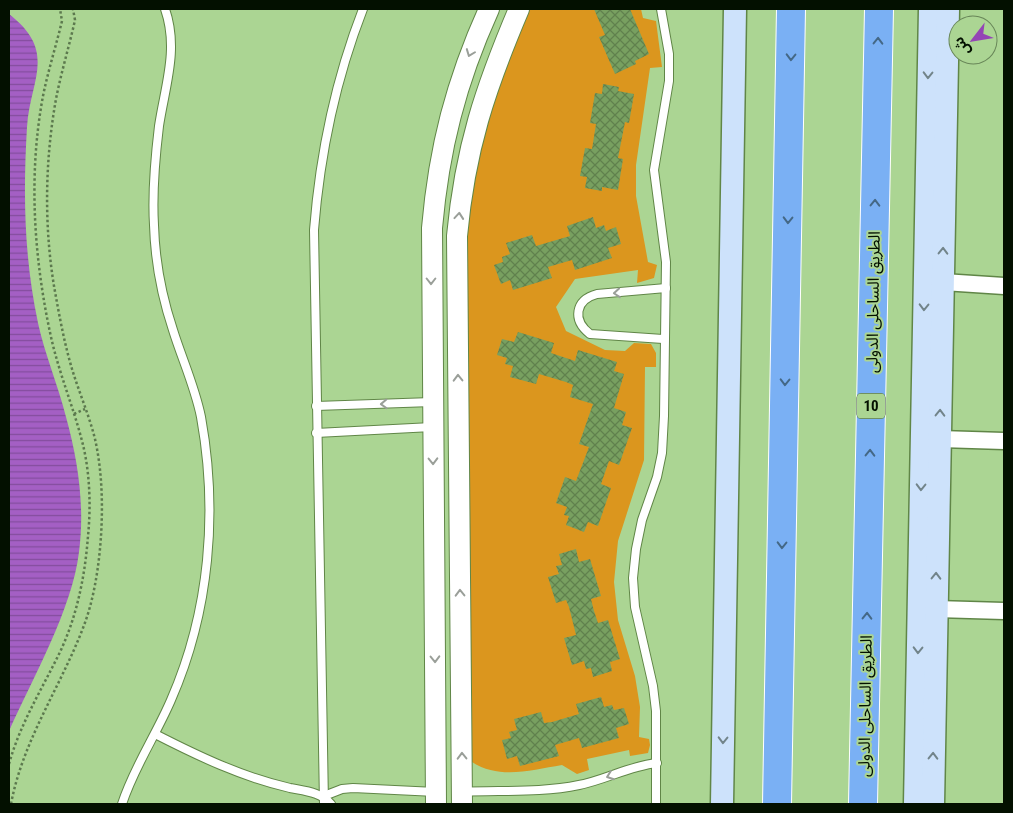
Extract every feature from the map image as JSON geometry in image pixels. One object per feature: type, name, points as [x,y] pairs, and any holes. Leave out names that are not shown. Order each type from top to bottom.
[{"type":"highway","points":[[777,804],[791,9]]},
{"type":"highway","name":"الطريق الساحلى الدولى","points":[[863,804],[879,9]]},
{"type":"main road","points":[[722,804],[735,9]]},
{"type":"main road","points":[[738,804],[749,9]]},
{"type":"main road","points":[[915,804],[930,9]]},
{"type":"main road","points":[[933,804],[948,9]]},
{"type":"street","points":[[489,9],[470,52],[455,95],[436,183],[432,228],[436,798],[462,798],[457,264],[462,191],[474,128],[485,93],[519,9]]},
{"type":"street","points":[[942,282],[1004,286]]},
{"type":"street","points":[[432,402],[458,402]]},
{"type":"street","points":[[432,427],[459,427]]},
{"type":"street","points":[[940,439],[1004,441]]},
{"type":"street","points":[[936,609],[1004,611]]},
{"type":"lane","points":[[122,804],[140,760],[155,734],[185,664],[195,628],[209,546],[210,502],[207,458],[200,415],[164,297],[154,228],[155,158],[172,48],[169,22],[165,9]]},
{"type":"lane","points":[[324,800],[313,264],[319,180],[334,99],[363,9]]},
{"type":"lane","points":[[656,804],[658,737],[654,694],[635,607],[633,578],[642,520],[657,476],[662,454],[666,288],[665,244],[654,170],[669,80],[669,54],[661,9]]},
{"type":"lane","points":[[664,339],[590,334],[582,328],[578,320],[578,311],[581,303],[588,297],[597,294],[666,288]]},
{"type":"lane","points":[[316,406],[432,402]]},
{"type":"lane","points":[[316,432],[432,427]]},
{"type":"lane","points":[[155,734],[238,772],[324,800],[331,804]]},
{"type":"lane","points":[[462,798],[559,789],[598,780],[630,768],[656,763]]},
{"type":"lane","points":[[324,800],[342,789],[353,788],[436,798]]},
{"type":"path","points":[[9,764],[25,720],[60,652],[72,622],[83,581],[89,536],[90,491],[83,442],[51,337],[41,285],[35,222],[35,159],[43,97],[62,21],[60,9]]},
{"type":"path","points":[[11,804],[22,762],[36,725],[71,657],[84,626],[95,583],[101,537],[102,490],[95,439],[63,335],[54,283],[47,222],[48,160],[56,99],[74,20],[73,9]]},
{"type":"path","points":[[74,414],[85,409]]},
{"type":"shaded area","points":[[526,9],[641,9],[643,18],[656,21],[662,67],[650,68],[636,165],[636,196],[648,262],[657,265],[654,278],[637,283],[638,270],[575,279],[556,307],[566,331],[605,350],[625,351],[634,343],[651,344],[656,353],[656,367],[645,367],[644,460],[618,541],[614,582],[618,620],[635,676],[640,707],[639,737],[649,739],[650,745],[648,753],[630,756],[629,750],[587,759],[589,770],[577,774],[562,765],[527,771],[505,772],[483,768],[472,762],[468,346],[464,245],[476,150]]},
{"type":"shaded area","points":[[9,14],[24,28],[33,41],[37,54],[36,80],[27,127],[25,201],[27,250],[38,323],[63,405],[74,450],[81,501],[81,535],[75,574],[60,620],[9,731]]},
{"type":"building","points":[[594,9],[630,9],[649,54],[635,61],[636,64],[615,74],[599,37],[605,35]]},
{"type":"building","points":[[603,84],[619,87],[618,91],[634,94],[629,123],[625,122],[618,158],[623,159],[618,190],[602,187],[602,191],[585,188],[587,177],[580,176],[585,148],[592,149],[596,124],[590,123],[595,93],[602,94]]},
{"type":"building","points":[[593,217],[596,228],[604,225],[606,231],[616,227],[621,244],[608,248],[612,258],[575,270],[572,260],[548,267],[552,278],[513,290],[510,280],[501,284],[494,265],[503,262],[502,257],[510,254],[506,243],[532,235],[536,246],[570,236],[567,226]]},
{"type":"building","points":[[518,332],[554,343],[551,353],[575,361],[578,350],[617,362],[614,371],[624,374],[614,408],[626,412],[622,425],[632,428],[619,465],[609,461],[601,484],[611,488],[598,526],[588,522],[584,532],[566,525],[569,516],[564,515],[567,507],[556,503],[565,477],[576,481],[589,447],[579,444],[593,404],[570,397],[573,385],[566,382],[539,374],[536,384],[510,377],[513,366],[505,364],[507,358],[497,355],[502,339],[514,342]]},
{"type":"building","points":[[576,549],[579,562],[590,559],[601,596],[591,599],[594,611],[598,623],[608,620],[620,659],[610,662],[612,671],[593,677],[591,668],[586,669],[584,661],[572,665],[564,638],[576,635],[569,607],[566,600],[556,603],[548,577],[559,574],[556,566],[562,565],[559,554]]},
{"type":"building","points":[[601,697],[604,707],[612,705],[614,710],[624,708],[629,724],[616,728],[619,738],[582,748],[579,738],[555,745],[559,756],[520,766],[517,756],[507,759],[502,740],[511,738],[509,732],[517,730],[514,719],[541,712],[544,723],[552,722],[579,714],[576,704]]}]
